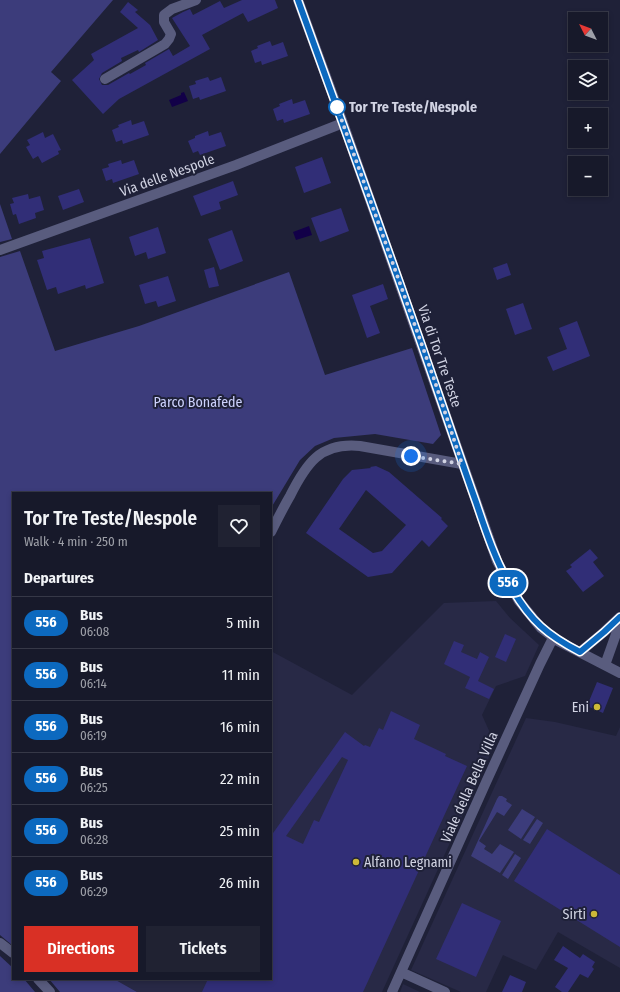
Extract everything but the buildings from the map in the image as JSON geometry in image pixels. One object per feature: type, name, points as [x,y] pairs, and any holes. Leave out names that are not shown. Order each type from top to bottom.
[{"type":"street","points":[[105,79],[165,44],[169,39],[170,34],[164,22],[164,15],[172,9],[196,0]]},
{"type":"street","name":"Via di Tor Tre Teste","points":[[298,0],[433,376],[462,464],[490,542],[503,573],[519,601],[541,628],[553,638],[620,673]]},
{"type":"street","name":"Via delle Nespole","points":[[0,250],[236,165],[343,123]]},
{"type":"street","points":[[272,530],[302,472],[314,458],[329,450],[345,445],[360,446],[462,464]]},
{"type":"street","points":[[580,652],[620,617]]},
{"type":"street","points":[[605,665],[620,623]]},
{"type":"street","name":"Viale della Bella Villa","points":[[392,992],[487,780],[553,638]]},
{"type":"street","points":[[0,943],[12,953]]},
{"type":"street","points":[[401,972],[445,992]]},
{"type":"street","points":[[39,980],[50,992]]},
{"type":"shaded area","points":[[184,92],[188,101],[172,107],[169,100],[181,95],[181,93]]},
{"type":"shaded area","points":[[309,226],[312,235],[296,240],[293,232]]},
{"type":"shaded area","name":"Alfano Legnami","points":[[496,601],[510,618],[539,645],[525,676],[496,686],[482,715],[495,744],[382,992],[137,992],[116,980],[272,980],[272,652],[352,695],[444,603]]},
{"type":"shaded area","points":[[526,718],[555,722],[616,736],[620,727],[620,968],[558,932],[536,970],[503,955],[486,992],[461,992],[411,970]]},
{"type":"shaded area","points":[[403,984],[420,992],[400,992]]},
{"type":"green space","points":[[0,0],[113,0],[51,72],[61,81],[0,154]]},
{"type":"green space","points":[[0,204],[12,239],[0,242]]},
{"type":"green space","name":"Parco Bonafede","points":[[20,251],[55,351],[139,326],[289,272],[325,375],[412,348],[441,435],[433,444],[375,434],[334,438],[315,446],[300,460],[272,506],[272,492],[12,492],[12,945],[0,935],[0,257]]},
{"type":"green space","points":[[499,796],[507,799],[506,801],[512,805],[504,816],[497,812],[479,841],[486,846],[484,849],[492,854],[500,844],[514,852],[500,873],[471,856]]},
{"type":"green space","points":[[522,809],[535,817],[521,839],[508,830]]},
{"type":"green space","points":[[537,819],[543,823],[530,844],[523,840]]},
{"type":"green space","points":[[515,854],[521,858],[508,879],[502,875]]},
{"type":"green space","points":[[0,956],[12,967],[12,980],[25,980],[35,992],[0,992]]},
{"type":"green space","points":[[50,980],[116,980],[137,992],[60,992]]},
{"type":"bus line","name":"556","points":[[298,0],[433,376],[462,464],[497,561],[503,573],[519,601],[536,623],[553,638],[580,652],[620,617]]},
{"type":"place","name":"Tor Tre Teste/Nespole","points":[[337,107]]},
{"type":"place","name":"Eni","points":[[597,707]]},
{"type":"place","name":"Alfano Legnami","points":[[356,862]]},
{"type":"place","name":"Sirti","points":[[594,914]]},
{"type":"route","points":[[337,107],[433,376],[462,464],[411,456]]}]
